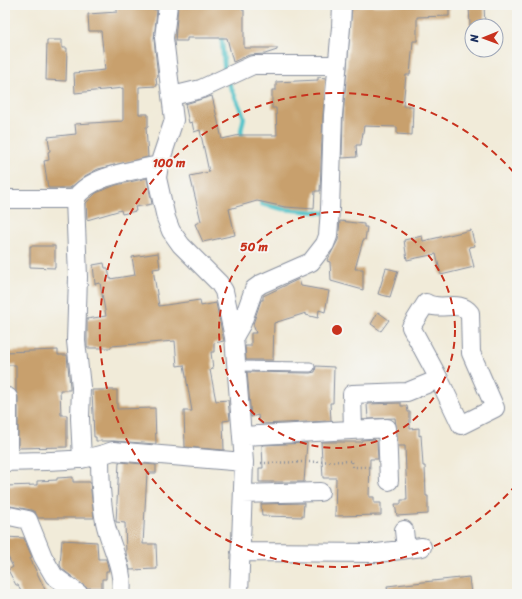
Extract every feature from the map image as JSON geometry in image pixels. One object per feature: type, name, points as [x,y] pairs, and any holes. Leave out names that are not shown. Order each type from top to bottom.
[{"type":"street","points":[[168,5],[164,38],[174,120],[159,165],[157,178],[168,224],[181,245],[219,283],[224,291],[234,337],[244,462],[239,594]]},
{"type":"street","points":[[234,337],[242,324],[254,290],[261,284],[311,262],[325,244],[328,236],[332,115],[342,5]]},
{"type":"street","points":[[172,96],[201,89],[253,65],[337,65]]},
{"type":"street","points":[[82,459],[80,418],[81,387],[76,341],[78,277],[75,199],[88,185],[117,175],[159,165]]},
{"type":"street","points":[[5,199],[75,199]]},
{"type":"street","points":[[426,303],[432,307],[464,307],[470,312],[470,354],[495,408],[461,425],[439,379],[411,327],[426,303]]},
{"type":"street","points":[[353,430],[352,394],[407,392],[439,379]]},
{"type":"street","points":[[8,397],[6,461],[82,459],[100,456],[113,451],[244,462]]},
{"type":"street","points":[[242,436],[387,428],[389,474]]},
{"type":"street","points":[[100,456],[101,495],[106,522],[122,577],[121,594]]},
{"type":"street","points":[[242,494],[320,492]]},
{"type":"street","points":[[5,515],[28,520],[43,557],[54,576],[79,594]]},
{"type":"street","points":[[240,552],[378,553],[414,548],[404,530]]},
{"type":"lane","points":[[236,366],[310,367]]},
{"type":"path","points":[[244,462],[352,462],[353,467],[389,474]]},
{"type":"building","points":[[117,5],[145,5],[145,8],[157,10],[154,39],[158,77],[156,78],[157,86],[139,87],[139,114],[148,114],[148,127],[146,127],[148,157],[98,169],[85,176],[70,188],[48,188],[44,161],[49,160],[48,152],[50,151],[48,137],[76,134],[75,124],[123,121],[123,88],[75,93],[74,73],[105,70],[101,31],[89,31],[88,14],[117,12]]},
{"type":"building","points":[[178,5],[242,5],[242,10],[244,10],[244,48],[277,48],[277,50],[265,54],[249,55],[233,62],[227,38],[187,38],[187,41],[175,41]]},
{"type":"building","points":[[449,5],[449,16],[417,17],[417,41],[413,41],[410,75],[406,75],[403,106],[413,106],[412,135],[397,134],[397,127],[364,126],[361,145],[356,145],[357,157],[342,158],[343,116],[352,6]]},
{"type":"building","points":[[469,5],[484,5],[485,18],[470,18]]},
{"type":"building","points":[[47,40],[62,40],[62,48],[67,48],[66,81],[46,80]]},
{"type":"building","points":[[318,77],[326,78],[320,191],[315,191],[314,209],[285,207],[257,201],[229,209],[235,235],[203,242],[195,224],[201,221],[190,176],[209,172],[200,130],[194,132],[192,122],[189,123],[185,104],[212,96],[222,139],[240,135],[277,135],[276,108],[272,108],[272,90],[276,90],[276,82],[318,80]]},
{"type":"building","points":[[147,178],[152,204],[135,207],[136,211],[122,214],[121,210],[87,220],[86,203],[96,193],[116,185]]},
{"type":"building","points":[[340,221],[364,224],[364,227],[367,227],[365,240],[363,240],[355,269],[363,269],[363,290],[331,281],[330,262],[327,261],[338,240]]},
{"type":"building","points":[[471,230],[475,246],[469,247],[474,267],[441,275],[436,254],[407,260],[404,240],[422,236],[423,241]]},
{"type":"building","points":[[30,246],[55,246],[55,268],[30,267]]},
{"type":"building","points":[[158,253],[160,268],[153,269],[159,306],[200,300],[201,306],[216,303],[224,341],[214,343],[214,352],[211,352],[213,369],[210,370],[216,401],[228,400],[230,420],[223,421],[224,450],[185,447],[184,411],[192,411],[184,365],[177,366],[175,341],[111,346],[111,348],[87,348],[87,319],[106,316],[100,283],[95,284],[93,265],[104,263],[105,268],[108,268],[110,279],[135,275],[132,257]]},
{"type":"building","points":[[386,268],[398,271],[390,297],[378,294]]},
{"type":"building","points":[[299,279],[301,286],[329,291],[325,312],[319,310],[318,318],[306,315],[306,313],[274,323],[273,360],[246,360],[245,346],[251,346],[251,333],[256,333],[253,324],[261,300],[263,300],[263,296]]},
{"type":"building","points":[[378,312],[389,320],[381,331],[371,324]]},
{"type":"building","points":[[58,350],[58,355],[67,355],[70,387],[70,390],[60,390],[61,415],[67,415],[67,447],[18,448],[18,397],[16,391],[16,365],[5,365],[5,352]]},
{"type":"building","points":[[316,366],[334,367],[333,403],[330,403],[331,421],[261,424],[261,422],[259,422],[258,415],[251,417],[247,372],[310,373],[315,372]]},
{"type":"building","points":[[92,390],[117,390],[117,409],[155,408],[156,444],[96,441],[96,437],[94,437]]},
{"type":"building","points":[[401,403],[401,406],[407,406],[408,412],[410,412],[410,429],[419,428],[419,436],[421,435],[423,466],[425,466],[426,496],[428,496],[428,514],[397,516],[395,504],[401,504],[401,500],[407,500],[405,446],[398,446],[395,418],[368,419],[367,404]]},
{"type":"building","points":[[374,439],[377,442],[378,459],[370,459],[369,497],[374,497],[374,503],[381,503],[381,515],[335,516],[336,478],[323,478],[321,442],[361,442],[362,440]]},
{"type":"building","points":[[307,443],[304,482],[259,482],[259,468],[263,468],[262,445]]},
{"type":"building","points":[[119,462],[156,465],[156,473],[147,473],[143,544],[156,544],[157,569],[130,570],[126,553],[125,523],[116,522]]},
{"type":"building","points":[[73,477],[73,482],[90,482],[94,518],[38,518],[35,512],[31,510],[5,505],[5,486],[37,485],[37,481],[57,480],[57,478]]},
{"type":"building","points":[[304,503],[303,517],[262,516],[261,504]]},
{"type":"building","points":[[5,537],[24,538],[32,557],[30,558],[47,594],[22,594],[8,570],[13,567],[5,551]]},
{"type":"building","points":[[62,540],[97,542],[98,559],[106,559],[109,571],[106,571],[106,579],[102,579],[102,588],[87,588],[62,569],[60,565]]},
{"type":"building","points":[[469,577],[471,594],[447,594],[447,592],[429,594],[388,594],[387,586]]},
{"type":"waterway","points":[[221,33],[225,74]]},
{"type":"waterway","points":[[228,81],[244,117],[241,131],[244,141]]},
{"type":"waterway","points":[[260,196],[262,204],[283,209],[325,213]]}]
